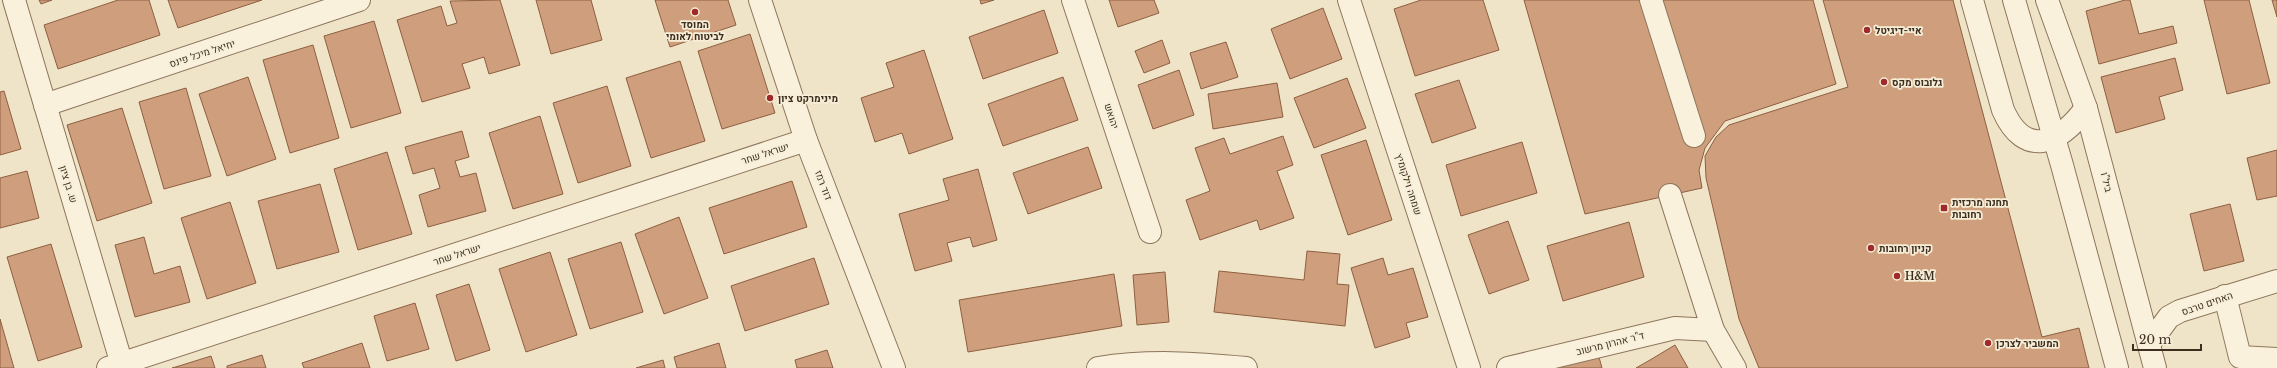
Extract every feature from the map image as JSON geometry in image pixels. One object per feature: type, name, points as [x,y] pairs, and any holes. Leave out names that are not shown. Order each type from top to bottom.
[{"type":"street","name":"ש. בן ציון","points":[[14,0],[118,366]]},
{"type":"street","name":"יחיאל מיכל פינס","points":[[45,105],[314,7],[359,0]]},
{"type":"street","name":"דוד רמז","points":[[760,0],[806,140],[894,368]]},
{"type":"street","name":"יהואש","points":[[1073,0],[1150,232]]},
{"type":"street","name":"שמחה וילקומיץ","points":[[1349,0],[1469,368]]},
{"type":"street","points":[[1652,0],[1694,136]]},
{"type":"street","points":[[1972,0],[2003,110],[2010,124],[2018,133],[2037,141],[2054,139],[2074,124],[2086,108]]},
{"type":"street","points":[[2014,0],[2117,368]]},
{"type":"street","name":"ביל\"ו","points":[[2049,0],[2086,108],[2155,368]]},
{"type":"street","name":"ישראל שחר","points":[[118,366],[806,140]]},
{"type":"street","points":[[1670,195],[1713,330],[1734,368]]},
{"type":"street","name":"האחים טרבס","points":[[2149,344],[2169,318],[2180,311],[2277,281]]},
{"type":"street","points":[[2225,296],[2240,357],[2277,359]]},
{"type":"street","name":"ד\"ר אהרון מרשוב","points":[[1508,368],[1675,328],[1713,330]]},
{"type":"street","points":[[1098,368],[1127,363],[1167,362],[1246,368]]},
{"type":"building","points":[[39,0],[52,0],[41,4]]},
{"type":"building","points":[[118,0],[149,0],[160,35],[58,69],[44,25]]},
{"type":"building","points":[[168,0],[262,0],[178,28]]},
{"type":"building","points":[[500,0],[520,65],[489,74],[484,57],[462,64],[470,88],[422,102],[397,20],[441,6],[447,26],[457,23],[450,1]]},
{"type":"building","points":[[536,0],[591,0],[602,40],[551,54]]},
{"type":"building","name":"המוסד לביטוח לאומי","points":[[655,0],[728,0],[736,25],[670,47]]},
{"type":"building","points":[[980,0],[994,0],[981,4]]},
{"type":"building","points":[[1109,0],[1154,0],[1159,13],[1118,27]]},
{"type":"building","points":[[1421,0],[1483,0],[1499,50],[1415,76],[1394,9]]},
{"type":"building","points":[[1524,0],[1813,0],[1836,84],[1725,121],[1705,148],[1699,170],[1702,188],[1585,214]]},
{"type":"building","name":"קניון רחובות","points":[[1823,0],[1953,0],[2042,337],[2079,328],[2089,368],[1759,368],[1739,319],[1706,178],[1705,156],[1716,137],[1729,125],[1848,87]]},
{"type":"building","points":[[2125,0],[2130,0],[2139,34],[2173,26],[2177,43],[2099,64],[2086,11]]},
{"type":"building","points":[[2204,0],[2249,0],[2270,83],[2227,94]]},
{"type":"building","points":[[2272,0],[2277,0],[2277,17]]},
{"type":"building","points":[[1323,8],[1342,59],[1290,79],[1271,29]]},
{"type":"building","points":[[1044,10],[1058,53],[983,79],[969,37]]},
{"type":"building","points":[[374,21],[401,113],[351,128],[324,36]]},
{"type":"building","points":[[750,34],[775,113],[722,129],[698,51]]},
{"type":"building","points":[[1162,40],[1170,63],[1144,73],[1135,51]]},
{"type":"building","points":[[1226,42],[1238,77],[1201,89],[1190,53]]},
{"type":"building","points":[[313,45],[339,138],[290,153],[263,60]]},
{"type":"building","points":[[924,50],[953,139],[909,154],[902,133],[875,142],[861,98],[894,87],[886,63]]},
{"type":"building","points":[[2175,58],[2183,90],[2159,97],[2165,119],[2116,133],[2101,77]]},
{"type":"building","points":[[680,61],[705,141],[651,158],[626,78]]},
{"type":"building","points":[[1179,70],[1194,115],[1153,129],[1138,85]]},
{"type":"building","points":[[248,77],[276,159],[227,176],[199,94]]},
{"type":"building","points":[[1063,77],[1078,120],[1003,146],[988,104]]},
{"type":"building","points":[[1347,78],[1366,128],[1314,148],[1294,98]]},
{"type":"building","points":[[1459,80],[1476,128],[1432,143],[1415,94]]},
{"type":"building","points":[[1277,83],[1283,117],[1213,129],[1208,94]]},
{"type":"building","points":[[607,86],[631,166],[578,183],[553,103]]},
{"type":"building","points":[[186,88],[211,176],[164,189],[139,102]]},
{"type":"building","points":[[4,91],[21,149],[0,155],[0,92]]},
{"type":"building","points":[[122,108],[152,203],[97,221],[67,125]]},
{"type":"building","points":[[540,116],[563,194],[513,209],[489,133]]},
{"type":"building","points":[[462,131],[469,157],[455,161],[460,177],[476,173],[486,211],[428,227],[419,195],[440,188],[434,168],[413,174],[405,147]]},
{"type":"building","points":[[1283,136],[1293,165],[1277,171],[1294,218],[1260,230],[1257,220],[1200,240],[1186,200],[1210,191],[1195,148],[1224,138],[1230,154]]},
{"type":"building","points":[[1366,140],[1392,220],[1348,235],[1321,155]]},
{"type":"building","points":[[1522,142],[1537,193],[1461,216],[1446,165]]},
{"type":"building","points":[[1088,147],[1102,188],[1028,214],[1013,173]]},
{"type":"building","points":[[2277,150],[2277,196],[2257,200],[2247,158]]},
{"type":"building","points":[[387,152],[412,234],[358,250],[334,169]]},
{"type":"building","points":[[978,169],[997,240],[973,247],[970,237],[947,243],[952,261],[915,271],[899,214],[949,200],[943,179]]},
{"type":"building","points":[[27,171],[39,218],[0,228],[0,178]]},
{"type":"building","points":[[792,181],[807,227],[724,254],[709,208]]},
{"type":"building","points":[[320,184],[339,252],[277,269],[258,201]]},
{"type":"building","points":[[230,202],[256,283],[207,299],[181,218]]},
{"type":"building","points":[[2230,204],[2244,261],[2204,271],[2190,214]]},
{"type":"building","points":[[679,217],[708,298],[664,314],[635,234]]},
{"type":"building","points":[[1508,221],[1529,280],[1489,294],[1468,235]]},
{"type":"building","points":[[1629,222],[1644,277],[1563,301],[1547,246]]},
{"type":"building","points":[[144,237],[154,274],[180,266],[190,302],[135,317],[115,245]]},
{"type":"building","points":[[621,242],[643,312],[590,329],[568,259]]},
{"type":"building","points":[[51,244],[82,347],[38,361],[7,257]]},
{"type":"building","points":[[1307,251],[1340,254],[1337,284],[1349,285],[1345,326],[1214,312],[1219,271],[1304,280]]},
{"type":"building","points":[[550,252],[577,335],[526,352],[499,269]]},
{"type":"building","points":[[814,258],[829,304],[745,331],[731,286]]},
{"type":"building","points":[[1383,258],[1388,275],[1413,268],[1428,317],[1406,323],[1410,337],[1375,348],[1351,268]]},
{"type":"building","points":[[1165,272],[1169,322],[1137,325],[1133,275]]},
{"type":"building","points":[[1114,274],[1122,326],[968,352],[959,300]]},
{"type":"building","points":[[469,284],[490,350],[456,361],[436,295]]},
{"type":"building","points":[[415,303],[429,349],[387,361],[374,316]]},
{"type":"building","points":[[0,319],[14,368],[0,368]]},
{"type":"building","points":[[362,343],[370,368],[304,368],[302,363]]},
{"type":"building","points":[[719,343],[726,368],[677,368],[674,357]]},
{"type":"building","points":[[1675,345],[1688,368],[1636,368],[1650,360]]},
{"type":"building","points":[[827,350],[833,368],[797,368],[795,360]]},
{"type":"building","points":[[1597,350],[1602,368],[1546,368]]},
{"type":"building","points":[[262,355],[266,368],[227,368],[227,366]]},
{"type":"building","points":[[211,356],[215,368],[172,368],[179,366]]},
{"type":"building","points":[[663,360],[665,368],[636,368]]},
{"type":"place","name":"המוסד לביטוח לאומי","points":[[695,12]]},
{"type":"place","name":"איי-דיגיטל","points":[[1867,30]]},
{"type":"place","name":"גלובוס מקס","points":[[1884,82]]},
{"type":"place","name":"מינימרקט ציון","points":[[770,98]]},
{"type":"place","name":"תחנה מרכזית רחובות","points":[[1944,208]]},
{"type":"place","name":"קניון רחובות","points":[[1871,248]]},
{"type":"place","name":"H&M","points":[[1897,276]]},
{"type":"place","name":"המשביר לצרכן","points":[[1988,343]]}]
